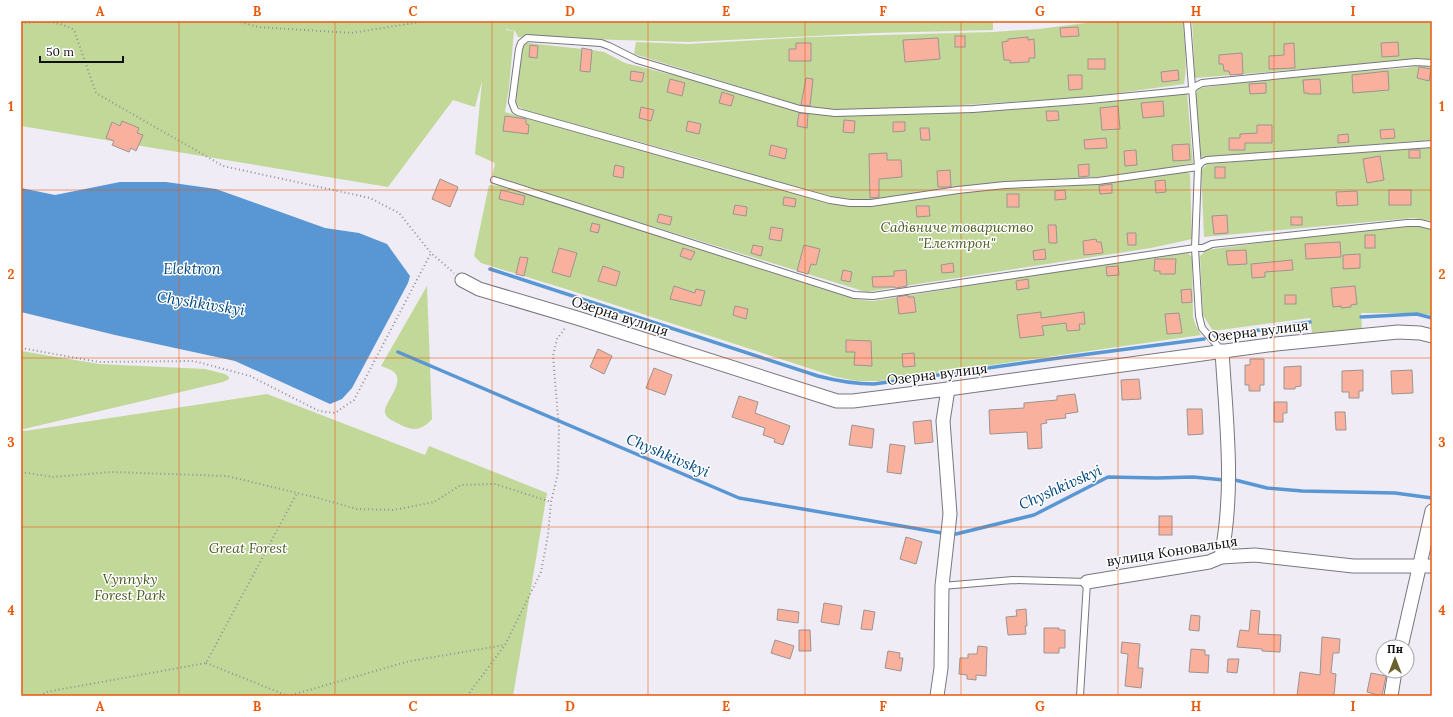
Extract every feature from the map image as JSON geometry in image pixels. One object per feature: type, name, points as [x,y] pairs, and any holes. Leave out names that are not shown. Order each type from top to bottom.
[{"type":"street","name":"Озерна вулиця","points":[[462,280],[479,289],[577,318],[837,401],[853,401],[948,389],[1276,344],[1398,332],[1420,333],[1432,336]]},
{"type":"street","points":[[1221,557],[1226,530],[1229,476],[1222,351]]},
{"type":"street","points":[[937,696],[941,668],[942,586],[950,514],[943,421],[948,389]]},
{"type":"street","points":[[1403,639],[1432,511]]},
{"type":"street","name":"вулиця Коновальця","points":[[1088,582],[1209,562],[1221,557],[1255,555],[1352,566],[1432,566]]},
{"type":"street","points":[[1391,696],[1394,679]]},
{"type":"lane","points":[[1187,21],[1198,167],[1195,248],[1199,316],[1202,328],[1222,351]]},
{"type":"lane","points":[[1432,63],[1416,62],[1202,83],[1192,90],[1090,100],[973,109],[835,113],[800,109],[637,60],[609,46],[601,44],[527,38],[521,43],[519,49],[512,102],[515,110],[518,112],[830,200],[871,204],[958,190],[1005,185],[1098,181],[1198,167],[1202,162],[1207,160],[1422,143],[1432,144]]},
{"type":"lane","points":[[494,180],[854,294],[873,296],[1203,248],[1212,244],[1407,223],[1420,223],[1432,226]]},
{"type":"lane","name":"вулиця Коновальця","points":[[942,586],[1013,580],[1088,582]]},
{"type":"lane","points":[[1080,696],[1088,582]]},
{"type":"path","points":[[21,23],[49,21],[62,24],[74,30],[96,93],[223,166],[370,198],[399,213],[430,253],[462,280]]},
{"type":"path","points":[[237,21],[258,27],[351,33],[427,21]]},
{"type":"path","points":[[21,348],[99,362],[194,361],[250,376],[319,411],[335,414],[354,400],[430,253]]},
{"type":"path","points":[[467,696],[505,645],[541,572],[548,535],[551,502],[558,473],[559,430],[553,356],[557,339],[565,328],[577,318]]},
{"type":"path","points":[[21,472],[53,478],[111,472],[227,476],[357,509],[394,510],[434,502],[461,485],[495,484],[551,502]]},
{"type":"path","points":[[206,663],[297,493]]},
{"type":"path","points":[[40,696],[46,692],[206,663],[288,696],[410,661],[505,645]]},
{"type":"green space","points":[[21,21],[993,21],[993,30],[875,33],[688,42],[518,37],[515,31],[506,29],[514,31],[509,88],[505,112],[608,139],[830,203],[850,206],[871,206],[956,193],[1005,188],[1098,184],[1186,171],[1190,174],[1192,239],[1151,248],[866,292],[492,177],[495,163],[475,154],[482,81],[475,107],[453,100],[388,187],[21,126]]},
{"type":"green space","points":[[1100,21],[1183,21],[1186,61],[1184,84],[1090,97],[946,106],[837,110],[799,105],[634,54],[636,42],[688,44],[811,37],[993,32],[1039,29]]},
{"type":"green space","points":[[1192,21],[1432,21],[1432,61],[1420,58],[1402,61],[1195,78]]},
{"type":"green space","name":"Садівниче товариство \"Електрон\"","points":[[528,43],[604,52],[625,63],[714,85],[795,110],[837,116],[1002,110],[1091,104],[1187,93],[1193,163],[1144,172],[1097,177],[1005,182],[958,187],[870,201],[829,197],[698,158],[527,111],[519,107],[516,101],[522,46]]},
{"type":"green space","points":[[1422,65],[1432,68],[1432,140],[1201,157],[1196,94],[1199,88],[1299,76],[1405,68]]},
{"type":"green space","points":[[1429,146],[1432,147],[1432,221],[1413,218],[1204,237],[1201,170],[1208,164]]},
{"type":"green space","name":"Садівниче товариство \"Електрон\"","points":[[489,185],[503,186],[854,299],[873,301],[1101,265],[1146,256],[1188,253],[1192,257],[1193,317],[1201,335],[880,381],[857,381],[836,377],[481,263],[474,256]]},
{"type":"green space","points":[[1420,226],[1432,230],[1432,315],[1416,313],[1361,313],[1362,329],[1312,333],[1310,318],[1213,331],[1203,315],[1200,256],[1206,250],[1359,230]]},
{"type":"green space","points":[[427,286],[432,419],[420,428],[411,429],[388,418],[385,413],[387,404],[396,386],[397,376],[393,371],[381,366]]},
{"type":"green space","points":[[21,351],[99,364],[205,369],[225,374],[229,377],[229,379],[223,382],[24,429],[21,428]]},
{"type":"green space","name":"Great Forest","points":[[267,394],[425,455],[429,446],[547,493],[513,696],[21,696],[21,430],[25,431]]},
{"type":"water","name":"Elektron","points":[[120,182],[166,182],[216,189],[325,228],[359,233],[387,244],[410,276],[408,283],[352,388],[342,399],[330,404],[235,361],[115,335],[21,312],[21,188],[55,195]]},
{"type":"building","points":[[1078,27],[1079,36],[1061,37],[1060,28]]},
{"type":"building","points":[[955,36],[965,36],[965,47],[955,47]]},
{"type":"building","points":[[1028,37],[1028,40],[1034,39],[1035,58],[1029,58],[1029,62],[1010,63],[1010,60],[1004,60],[1002,42],[1008,41],[1008,39]]},
{"type":"building","points":[[938,38],[940,59],[905,62],[903,40]]},
{"type":"building","points":[[1398,42],[1399,56],[1382,57],[1381,43]]},
{"type":"building","points":[[796,43],[811,43],[811,61],[789,61],[789,49],[796,49]]},
{"type":"building","points":[[1294,43],[1295,68],[1269,69],[1269,56],[1284,55],[1284,44]]},
{"type":"building","points":[[530,45],[538,46],[537,58],[529,57]]},
{"type":"building","points":[[582,48],[592,50],[590,72],[580,71]]},
{"type":"building","points":[[1242,53],[1243,74],[1230,75],[1229,71],[1224,71],[1223,64],[1219,64],[1219,55]]},
{"type":"building","points":[[1088,59],[1105,59],[1105,69],[1088,69]]},
{"type":"building","points":[[1419,67],[1431,69],[1429,81],[1417,78]]},
{"type":"building","points":[[1178,70],[1179,80],[1162,82],[1161,72]]},
{"type":"building","points":[[631,71],[644,73],[642,82],[630,80]]},
{"type":"building","points":[[1388,71],[1389,90],[1353,93],[1352,75]]},
{"type":"building","points":[[1068,75],[1082,75],[1082,89],[1069,90]]},
{"type":"building","points":[[806,78],[813,79],[810,106],[801,105]]},
{"type":"building","points":[[670,79],[685,83],[682,96],[667,92]]},
{"type":"building","points":[[1320,79],[1321,94],[1304,93],[1303,80]]},
{"type":"building","points":[[1266,83],[1266,93],[1250,94],[1249,84]]},
{"type":"building","points":[[722,92],[734,96],[731,106],[719,103]]},
{"type":"building","points":[[1163,101],[1164,116],[1143,118],[1141,103]]},
{"type":"building","points":[[1118,106],[1120,129],[1102,130],[1100,108]]},
{"type":"building","points":[[641,107],[654,110],[651,121],[639,118]]},
{"type":"building","points":[[1046,111],[1058,111],[1059,120],[1047,121]]},
{"type":"building","points":[[799,113],[808,114],[807,128],[797,126]]},
{"type":"building","points":[[505,116],[526,119],[526,124],[529,125],[528,134],[503,131]]},
{"type":"building","points":[[844,120],[855,121],[854,133],[843,132]]},
{"type":"building","points":[[122,121],[139,128],[137,133],[143,135],[136,151],[131,148],[129,152],[112,145],[114,141],[106,138],[112,122],[120,126]]},
{"type":"building","points":[[688,121],[701,124],[699,134],[686,131]]},
{"type":"building","points":[[893,122],[905,122],[905,131],[893,132]]},
{"type":"building","points":[[1257,125],[1272,125],[1272,143],[1245,143],[1245,150],[1229,150],[1229,138],[1240,138],[1240,134],[1257,133]]},
{"type":"building","points":[[920,128],[929,128],[930,140],[921,140]]},
{"type":"building","points":[[1394,129],[1395,138],[1381,139],[1380,130]]},
{"type":"building","points":[[1348,134],[1349,142],[1338,143],[1338,135]]},
{"type":"building","points":[[1106,138],[1107,148],[1085,149],[1084,140]]},
{"type":"building","points":[[1189,144],[1190,160],[1173,161],[1172,145]]},
{"type":"building","points":[[771,145],[787,149],[785,159],[769,155]]},
{"type":"building","points":[[1136,150],[1137,165],[1125,166],[1124,151]]},
{"type":"building","points":[[1409,150],[1420,150],[1420,158],[1409,158]]},
{"type":"building","points":[[887,153],[887,160],[901,160],[902,177],[879,179],[879,197],[870,198],[869,154]]},
{"type":"building","points":[[1380,156],[1384,180],[1367,183],[1363,159]]},
{"type":"building","points":[[1089,164],[1089,176],[1079,177],[1078,165]]},
{"type":"building","points":[[615,165],[624,167],[623,178],[613,176]]},
{"type":"building","points":[[1215,167],[1225,167],[1225,178],[1215,178]]},
{"type":"building","points":[[950,170],[951,187],[938,187],[937,171]]},
{"type":"building","points":[[440,179],[458,187],[450,207],[432,199]]},
{"type":"building","points":[[1165,180],[1166,192],[1156,193],[1155,181]]},
{"type":"building","points":[[1112,184],[1112,193],[1100,194],[1099,186]]},
{"type":"building","points":[[501,190],[525,196],[523,205],[499,199]]},
{"type":"building","points":[[1065,190],[1066,199],[1055,200],[1055,191]]},
{"type":"building","points":[[1389,190],[1411,190],[1411,205],[1389,205]]},
{"type":"building","points":[[1357,191],[1358,205],[1337,206],[1336,192]]},
{"type":"building","points":[[1007,194],[1019,194],[1019,207],[1007,207]]},
{"type":"building","points":[[784,197],[796,199],[795,207],[783,205]]},
{"type":"building","points":[[735,205],[747,207],[746,216],[733,214]]},
{"type":"building","points":[[916,206],[929,206],[930,216],[917,217]]},
{"type":"building","points":[[659,214],[672,217],[670,225],[657,222]]},
{"type":"building","points":[[1227,215],[1228,233],[1214,234],[1212,216]]},
{"type":"building","points":[[1291,217],[1302,217],[1302,225],[1291,225]]},
{"type":"building","points":[[592,223],[600,225],[598,233],[590,231]]},
{"type":"building","points":[[1048,225],[1056,225],[1057,243],[1049,243]]},
{"type":"building","points":[[771,227],[783,229],[781,241],[769,239]]},
{"type":"building","points":[[1127,233],[1136,233],[1136,245],[1128,245]]},
{"type":"building","points":[[1365,235],[1375,235],[1375,248],[1365,248]]},
{"type":"building","points":[[1096,239],[1097,242],[1101,242],[1103,253],[1084,255],[1083,241]]},
{"type":"building","points":[[1340,242],[1341,257],[1306,259],[1305,244]]},
{"type":"building","points":[[753,245],[763,247],[761,256],[751,253]]},
{"type":"building","points":[[804,245],[820,249],[816,265],[811,264],[808,274],[797,271]]},
{"type":"building","points":[[559,248],[577,253],[570,277],[552,272]]},
{"type":"building","points":[[683,248],[695,252],[691,260],[680,256]]},
{"type":"building","points":[[1045,249],[1046,259],[1034,260],[1033,251]]},
{"type":"building","points":[[1246,250],[1247,264],[1228,265],[1226,251]]},
{"type":"building","points":[[1360,254],[1360,268],[1343,269],[1343,255]]},
{"type":"building","points":[[520,257],[528,258],[524,276],[516,274]]},
{"type":"building","points":[[1155,259],[1176,259],[1175,274],[1160,274],[1160,271],[1154,271]]},
{"type":"building","points":[[1292,260],[1293,270],[1265,272],[1265,277],[1252,278],[1251,264]]},
{"type":"building","points":[[953,263],[954,272],[942,273],[941,265]]},
{"type":"building","points":[[603,266],[620,272],[616,286],[598,281]]},
{"type":"building","points":[[1118,266],[1119,275],[1107,276],[1106,267]]},
{"type":"building","points":[[843,270],[852,272],[850,282],[841,280]]},
{"type":"building","points":[[906,270],[907,286],[896,288],[873,287],[872,277],[894,276],[894,271]]},
{"type":"building","points":[[1028,279],[1029,288],[1017,290],[1016,281]]},
{"type":"building","points":[[674,286],[695,293],[696,289],[705,291],[701,306],[670,299]]},
{"type":"building","points":[[1355,286],[1357,304],[1351,305],[1351,307],[1333,307],[1331,288]]},
{"type":"building","points":[[1191,289],[1192,302],[1182,303],[1181,290]]},
{"type":"building","points":[[908,295],[908,297],[914,297],[916,312],[899,314],[897,297]]},
{"type":"building","points":[[1285,295],[1296,295],[1296,304],[1285,304]]},
{"type":"building","points":[[735,306],[748,309],[746,319],[733,315]]},
{"type":"building","points":[[1041,312],[1041,318],[1084,312],[1085,324],[1079,324],[1080,330],[1067,331],[1066,323],[1042,326],[1044,335],[1020,338],[1017,315]]},
{"type":"building","points":[[1179,313],[1182,333],[1167,334],[1165,314]]},
{"type":"building","points":[[846,340],[871,341],[872,366],[854,365],[855,352],[846,352]]},
{"type":"building","points":[[598,349],[612,356],[604,374],[590,367]]},
{"type":"building","points":[[914,353],[915,366],[903,367],[902,354]]},
{"type":"building","points":[[1250,359],[1264,359],[1264,385],[1260,385],[1260,391],[1249,391],[1249,385],[1245,385],[1245,365],[1250,365]]},
{"type":"building","points":[[1301,366],[1301,386],[1295,387],[1295,389],[1284,389],[1284,367]]},
{"type":"building","points":[[654,368],[672,375],[665,395],[646,388]]},
{"type":"building","points":[[1363,370],[1363,391],[1359,391],[1359,398],[1349,398],[1349,392],[1342,392],[1342,371]]},
{"type":"building","points":[[1412,370],[1413,393],[1392,394],[1391,371]]},
{"type":"building","points":[[1139,379],[1141,399],[1122,400],[1121,380]]},
{"type":"building","points":[[1075,394],[1078,412],[1065,414],[1066,418],[1046,420],[1047,423],[1041,424],[1042,448],[1028,449],[1027,432],[990,434],[989,410],[1024,408],[1024,403],[1057,400],[1057,396]]},
{"type":"building","points":[[739,396],[758,402],[755,413],[790,426],[783,445],[774,442],[775,439],[763,435],[765,428],[732,417]]},
{"type":"building","points":[[1274,402],[1287,402],[1287,413],[1283,413],[1283,422],[1274,422]]},
{"type":"building","points":[[1187,409],[1202,409],[1203,434],[1188,435]]},
{"type":"building","points":[[1335,412],[1345,412],[1346,430],[1336,430]]},
{"type":"building","points":[[931,420],[933,442],[915,444],[913,422]]},
{"type":"building","points":[[852,425],[874,429],[872,448],[849,445]]},
{"type":"building","points":[[890,444],[905,446],[901,474],[887,472]]},
{"type":"building","points":[[1159,516],[1172,516],[1172,535],[1159,535]]},
{"type":"building","points":[[906,537],[922,542],[916,564],[900,559]]},
{"type":"building","points":[[824,603],[842,606],[839,625],[821,622]]},
{"type":"building","points":[[778,609],[799,612],[798,623],[777,620]]},
{"type":"building","points":[[1026,609],[1026,634],[1008,635],[1006,617],[1017,616],[1016,610]]},
{"type":"building","points":[[864,610],[875,612],[872,630],[861,629]]},
{"type":"building","points":[[1251,610],[1260,611],[1258,634],[1281,635],[1280,652],[1237,647],[1240,630],[1249,631]]},
{"type":"building","points":[[1191,615],[1200,616],[1199,631],[1189,630]]},
{"type":"building","points":[[1044,628],[1059,628],[1059,630],[1065,630],[1065,648],[1059,648],[1059,653],[1044,653]]},
{"type":"building","points":[[799,630],[810,630],[811,651],[799,651]]},
{"type":"building","points":[[1322,637],[1340,639],[1339,653],[1333,653],[1331,673],[1336,674],[1334,696],[1297,696],[1300,672],[1320,675]]},
{"type":"building","points":[[775,640],[794,646],[790,659],[771,653]]},
{"type":"building","points":[[1122,642],[1140,644],[1138,668],[1143,668],[1141,688],[1125,686],[1128,654],[1121,653]]},
{"type":"building","points":[[978,646],[987,647],[986,676],[976,675],[976,680],[967,679],[967,675],[959,674],[960,658],[968,658],[968,654],[977,654]]},
{"type":"building","points":[[1191,649],[1205,650],[1205,655],[1209,655],[1208,673],[1189,672]]},
{"type":"building","points":[[888,651],[900,653],[899,658],[903,658],[901,671],[885,668]]},
{"type":"building","points":[[1228,659],[1239,659],[1237,673],[1227,672]]},
{"type":"building","points":[[1371,673],[1375,674],[1375,679],[1385,679],[1382,696],[1367,692]]},
{"type":"waterway","points":[[490,269],[818,376],[853,383],[874,384],[1204,339]]},
{"type":"waterway","points":[[1361,317],[1417,314],[1432,318]]},
{"type":"waterway","points":[[1216,337],[1310,322]]},
{"type":"waterway","name":"Chyshkivskyi","points":[[398,352],[739,498],[942,533]]},
{"type":"waterway","name":"Chyshkivskyi","points":[[956,534],[1034,515],[1108,477],[1193,477],[1224,480]]},
{"type":"waterway","name":"Chyshkivskyi","points":[[1235,480],[1267,488],[1302,491],[1395,493],[1432,498]]},
{"type":"park label","name":"Vynnyky Forest Park","points":[[130,588]]}]
